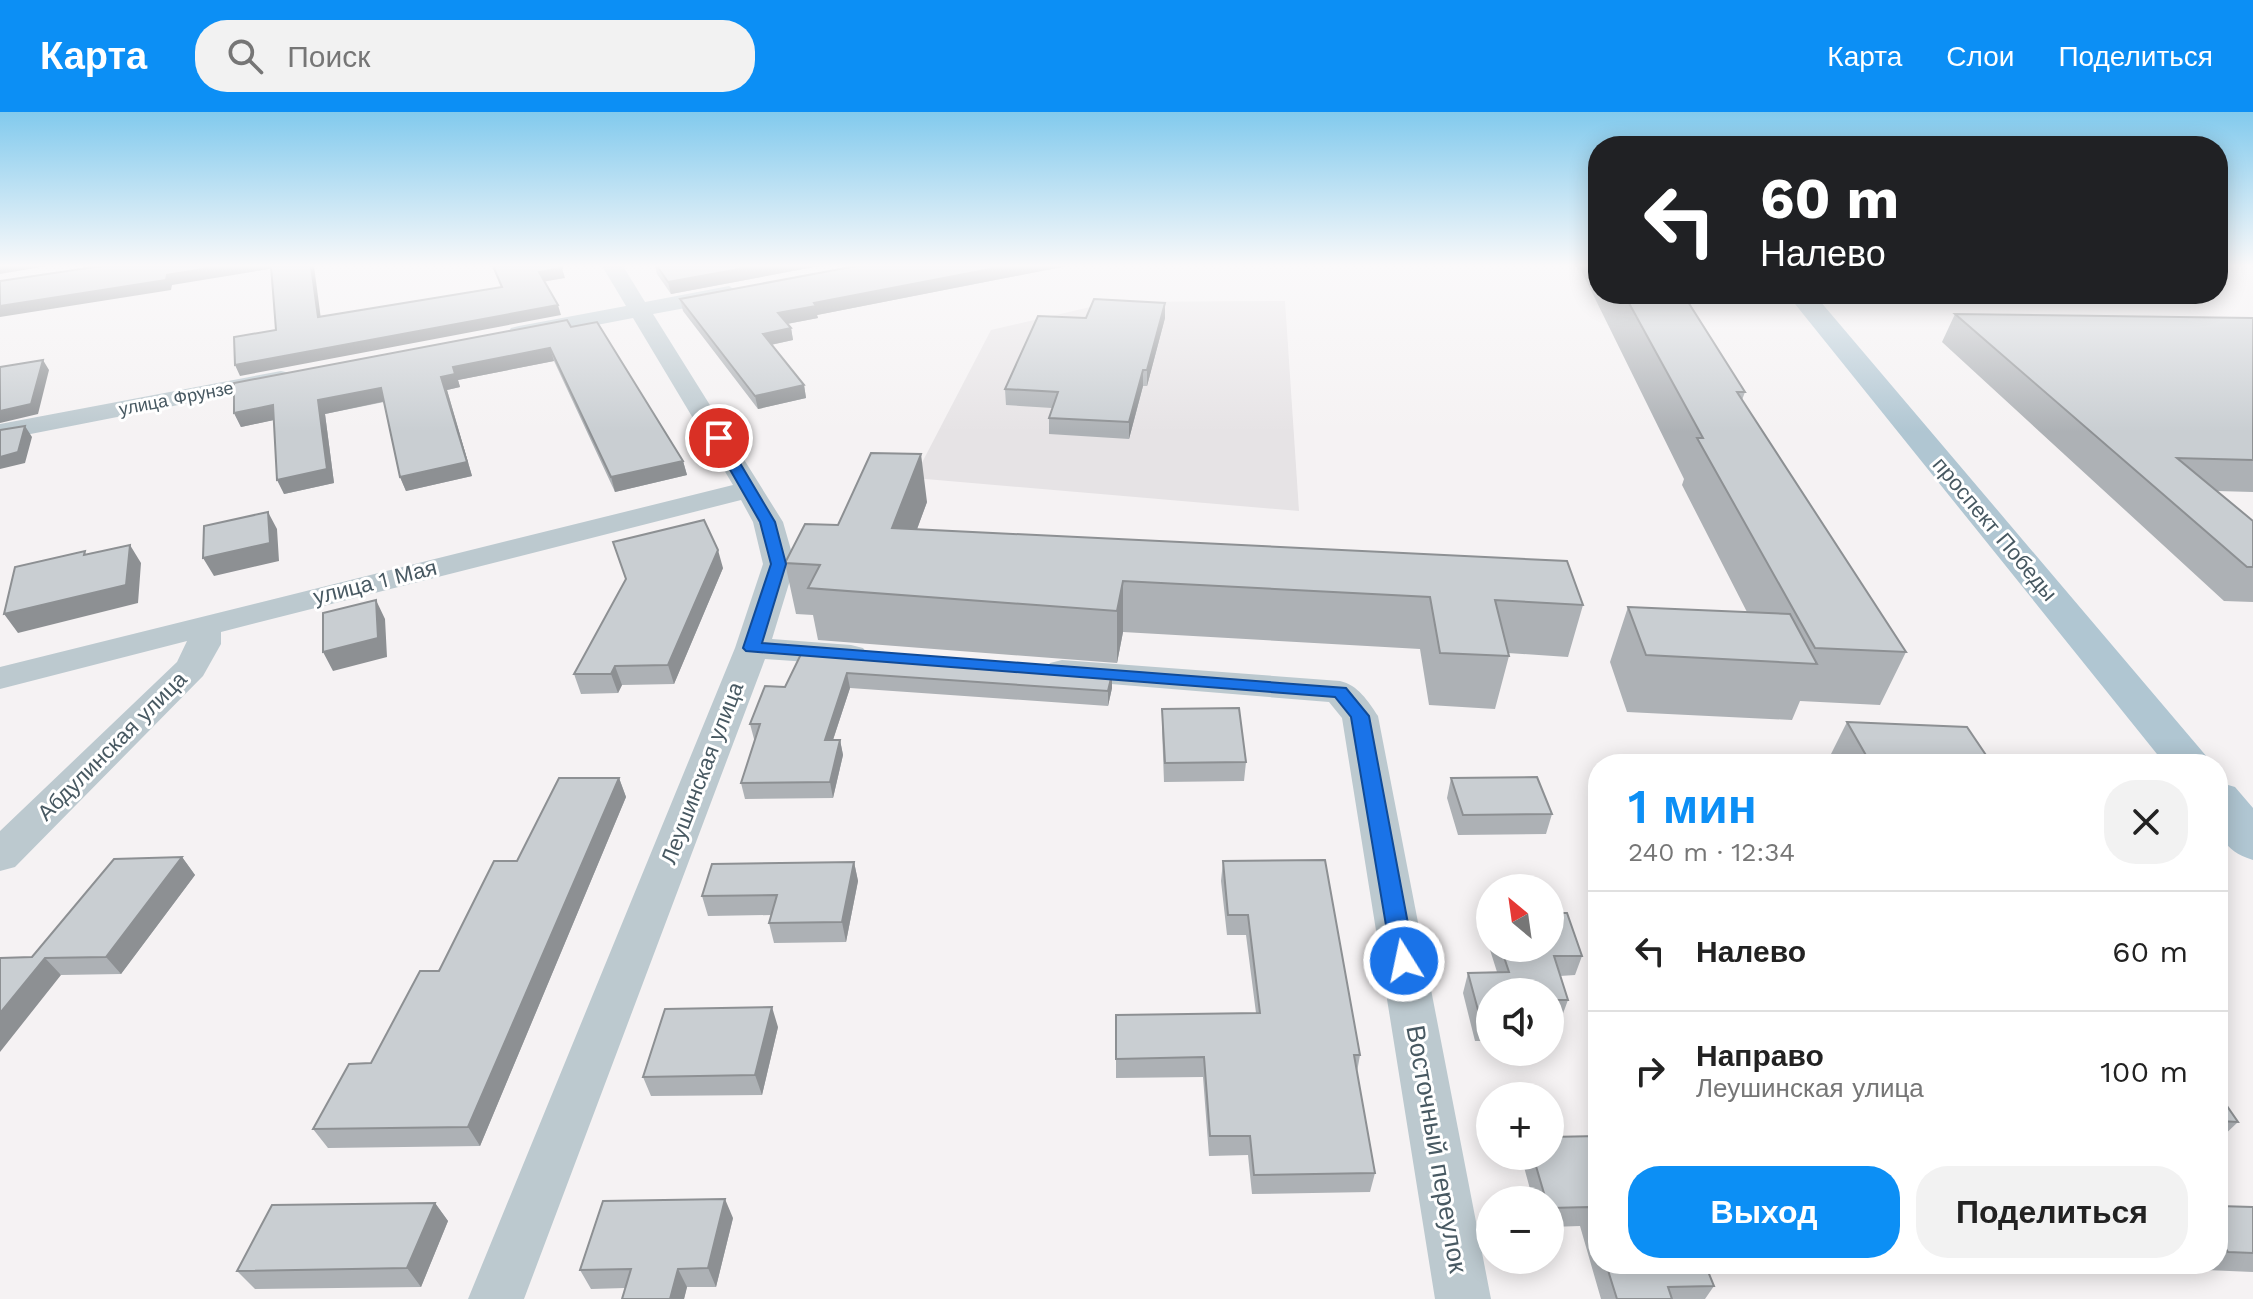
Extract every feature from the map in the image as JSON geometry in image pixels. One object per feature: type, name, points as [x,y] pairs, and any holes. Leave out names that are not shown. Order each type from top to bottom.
[{"type":"main road","name":"проспект Победы","points":[[1823,321],[2182,754]]},
{"type":"main road","points":[[2228,811],[2253,842]]},
{"type":"street","points":[[500,336],[576,321]]},
{"type":"street","name":"Леушинская улица","points":[[496,1299],[752,648],[779,564],[768,522],[648,321]]},
{"type":"street","name":"улица Фрунзе","points":[[0,432],[297,375]]},
{"type":"street","name":"улица 1 Мая","points":[[0,678],[750,489]]},
{"type":"street","name":"Абдулинская улица","points":[[0,856],[191,668],[204,644],[205,625]]},
{"type":"street","points":[[752,648],[879,657]]},
{"type":"street","name":"Восточный переулок","points":[[1038,669],[1340,692],[1360,716],[1463,1299]]},
{"type":"shaded area","points":[[1028,321],[1286,321],[1299,511],[914,478],[991,330]]},
{"type":"building","points":[[275,321],[470,321],[235,365],[234,337],[276,330]]},
{"type":"building","points":[[560,321],[568,321],[571,327],[597,322],[683,461],[611,477],[550,348],[453,367],[455,374],[441,377],[467,462],[400,477],[381,388],[318,400],[327,469],[277,480],[273,405],[234,413],[234,383]]},
{"type":"building","points":[[697,321],[785,321],[791,328],[763,334],[804,385],[755,396]]},
{"type":"building","points":[[1036,321],[1160,321],[1129,422],[1049,418],[1058,392],[1005,389]]},
{"type":"building","points":[[1639,321],[1700,321],[1745,392],[1737,392],[1906,652],[1815,648],[1697,438],[1703,438]]},
{"type":"building","points":[[1964,321],[2253,321],[2253,460],[2177,458],[2253,521],[2253,567],[2247,567]]},
{"type":"building","points":[[43,360],[31,404],[0,411],[0,367]]},
{"type":"building","points":[[25,426],[18,452],[0,457],[0,430]]},
{"type":"building","points":[[871,453],[921,454],[892,528],[1567,561],[1583,605],[1495,600],[1509,656],[1440,653],[1430,597],[1123,581],[1117,611],[808,588],[820,565],[785,563],[805,524],[838,525]]},
{"type":"building","points":[[268,512],[270,543],[203,558],[204,526]]},
{"type":"building","points":[[704,520],[718,550],[668,665],[615,666],[611,674],[574,674],[626,579],[613,542]]},
{"type":"building","points":[[130,545],[126,585],[4,614],[15,567],[85,551],[84,555]]},
{"type":"building","points":[[376,600],[378,638],[323,652],[323,613]]},
{"type":"building","points":[[1628,607],[1790,614],[1817,664],[1646,655]]},
{"type":"building","points":[[803,650],[1112,674],[1108,691],[847,673],[825,740],[840,740],[830,782],[741,783],[760,724],[750,724],[765,686],[785,687]]},
{"type":"building","points":[[1239,708],[1246,762],[1165,763],[1162,709]]},
{"type":"building","points":[[1847,722],[1967,727],[1985,754],[1865,754]]},
{"type":"building","points":[[1537,777],[1552,814],[1463,815],[1451,778]]},
{"type":"building","points":[[559,778],[619,778],[468,1127],[313,1129],[349,1064],[371,1063],[420,971],[439,971],[494,861],[517,861]]},
{"type":"building","points":[[182,857],[106,957],[45,958],[0,1013],[0,958],[32,957],[114,859]]},
{"type":"building","points":[[1325,860],[1360,1055],[1354,1055],[1375,1173],[1254,1175],[1250,1136],[1210,1136],[1204,1057],[1116,1059],[1116,1015],[1260,1013],[1248,915],[1228,915],[1223,861]]},
{"type":"building","points":[[854,862],[842,922],[769,923],[777,895],[702,896],[712,864]]},
{"type":"building","points":[[1564,913],[1567,913],[1582,956],[1564,956]]},
{"type":"building","points":[[1506,962],[1556,962],[1561,978],[1476,978],[1476,1003],[1468,973],[1509,972]]},
{"type":"building","points":[[772,1007],[755,1075],[643,1077],[665,1009]]},
{"type":"building","points":[[2228,1108],[2238,1122],[2228,1122]]},
{"type":"building","points":[[1588,1136],[1588,1207],[1564,1208],[1564,1186],[1542,1186],[1537,1170],[1564,1170],[1564,1137]]},
{"type":"building","points":[[725,1199],[708,1268],[678,1269],[670,1299],[622,1299],[631,1269],[580,1270],[603,1201]]},
{"type":"building","points":[[435,1203],[407,1268],[237,1271],[272,1205]]},
{"type":"building","points":[[2228,1206],[2253,1207],[2253,1253],[2228,1252]]},
{"type":"building","points":[[1609,1274],[1709,1274],[1714,1286],[1668,1287],[1672,1299],[1617,1299]]},
{"type":"route","points":[[719,438],[768,522],[779,564],[752,648],[1340,692],[1360,716],[1404,961]]}]
